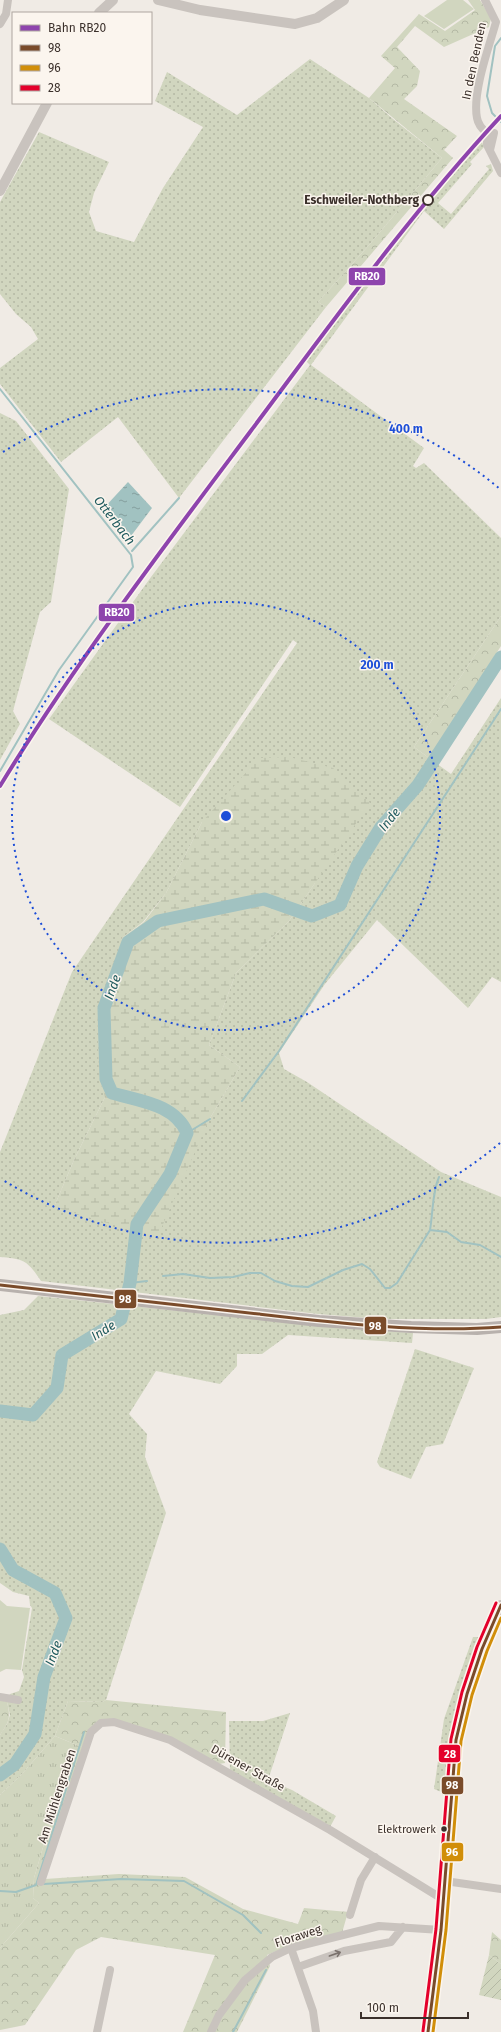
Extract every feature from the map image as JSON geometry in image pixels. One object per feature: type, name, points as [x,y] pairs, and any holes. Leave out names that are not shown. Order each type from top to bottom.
[{"type":"main road","points":[[0,1285],[319,1321],[411,1327],[477,1329],[501,1327]]},
{"type":"street","points":[[0,24],[6,14],[8,0]]},
{"type":"street","points":[[100,12],[113,0]]},
{"type":"street","points":[[158,0],[200,10],[294,24],[317,18],[344,0]]},
{"type":"street","name":"In den Benden","points":[[485,0],[496,22],[481,75],[476,110],[478,122],[495,131],[487,145],[501,173]]},
{"type":"street","points":[[0,191],[47,104]]},
{"type":"street","points":[[428,2032],[444,1900],[456,1740],[467,1694],[482,1649],[501,1605]]},
{"type":"street","points":[[0,1697],[18,1700]]},
{"type":"street","name":"Dürener Straße","points":[[101,1723],[114,1722],[170,1740],[310,1818],[444,1900]]},
{"type":"street","name":"Am Mühlengraben","points":[[41,1882],[91,1732],[101,1723]]},
{"type":"street","points":[[350,1915],[361,1880],[375,1857]]},
{"type":"street","points":[[445,1882],[501,1889]]},
{"type":"street","name":"Floraweg","points":[[211,2032],[219,2015],[244,1980],[272,1957],[291,1948],[378,1926],[441,1930]]},
{"type":"street","points":[[298,1967],[344,1951],[391,1942],[403,1927]]},
{"type":"street","points":[[291,1948],[313,2011],[316,2032]]},
{"type":"street","points":[[97,2032],[110,1970]]},
{"type":"green space","points":[[447,0],[463,0],[474,9],[444,29],[424,16]]},
{"type":"green space","points":[[468,0],[480,0],[491,18],[489,27],[444,47],[415,26],[397,47],[420,71],[417,86],[404,99],[457,136],[444,150],[453,158],[326,307],[318,302],[370,244],[442,158],[369,98],[395,68],[381,56],[419,14],[445,31],[475,10]]},
{"type":"green space","points":[[310,59],[369,98],[442,158],[370,244],[318,302],[326,307],[179,498],[118,417],[61,462],[0,384],[0,368],[38,339],[31,327],[16,314],[0,294],[0,202],[39,132],[109,162],[94,193],[89,212],[96,231],[134,242],[163,188],[203,127],[155,101],[167,72],[237,115]]},
{"type":"green space","points":[[482,142],[484,147],[470,162],[472,164],[438,203],[451,214],[489,169],[486,166],[491,164],[493,171],[444,229],[424,211],[311,365],[424,448],[413,466],[416,468],[424,463],[501,538],[501,616],[414,747],[451,774],[501,698],[501,982],[492,977],[468,1008],[377,920],[325,984],[279,1053],[284,1069],[307,1082],[441,1172],[501,1197],[501,1317],[486,1319],[380,1319],[318,1314],[41,1281],[32,1269],[24,1262],[0,1257],[0,1152],[72,972],[297,643],[293,640],[180,807],[49,719],[151,577],[310,365],[306,361],[423,209]],"holes":[[[202,822],[315,883],[289,921],[236,973],[209,1045],[240,1067],[209,1120],[54,1207],[74,1160],[105,1097],[122,938],[143,922],[166,893]]]},
{"type":"green space","points":[[0,413],[16,421],[69,489],[51,602],[40,612],[13,711],[20,724],[0,760]]},
{"type":"green space","points":[[501,616],[501,646],[429,758],[414,747]]},
{"type":"green space","points":[[289,757],[333,768],[370,803],[289,921],[236,973],[209,1045],[240,1067],[209,1120],[157,1238],[54,1207],[74,1160],[105,1097],[99,1079],[97,1008],[122,938],[144,922],[166,893],[202,822],[259,758]]},
{"type":"green space","points":[[38,1296],[318,1326],[413,1333],[412,1343],[288,1335],[262,1354],[237,1354],[237,1366],[220,1384],[156,1371],[129,1414],[147,1434],[145,1457],[166,1513],[106,1700],[102,1702],[68,1701],[55,1736],[22,1774],[0,1795],[0,1735],[7,1724],[10,1715],[7,1702],[10,1694],[19,1691],[24,1677],[22,1670],[32,1608],[30,1605],[29,1596],[13,1592],[0,1583],[0,1315],[24,1310]]},
{"type":"green space","points":[[415,1349],[474,1368],[443,1444],[426,1447],[411,1479],[380,1467],[377,1462]]},
{"type":"green space","points":[[0,1600],[7,1606],[30,1608],[21,1670],[6,1669],[0,1672]]},
{"type":"green space","points":[[473,1637],[479,1637],[458,1697],[444,1793],[434,1789],[444,1719]]},
{"type":"green space","points":[[0,1700],[7,1702],[9,1716],[0,1735]]},
{"type":"green space","points":[[106,1700],[226,1712],[225,1763],[219,1764],[171,1738],[100,1721],[84,1748],[55,1736],[68,1701],[102,1702]]},
{"type":"green space","points":[[290,1713],[268,1780],[292,1790],[336,1816],[330,1827],[230,1770],[229,1721],[263,1721]]},
{"type":"green space","points":[[55,1736],[84,1748],[75,1776],[67,1775],[61,1786],[34,1878],[33,1898],[39,1903],[0,1948],[0,1795],[22,1774]]},
{"type":"green space","points":[[67,1774],[75,1776],[45,1879],[119,1874],[185,1877],[243,1909],[298,1924],[304,1908],[348,1912],[342,1933],[291,1945],[267,1955],[270,1966],[237,2032],[183,2032],[215,1955],[101,1937],[76,1950],[25,2025],[0,2030],[0,1948],[39,1903],[33,1898],[34,1878],[61,1786]]},
{"type":"green space","points":[[20,1828],[32,1832],[25,1856],[13,1852]]},
{"type":"green space","points":[[492,1932],[501,1940],[501,1964],[489,1955]]},
{"type":"green space","points":[[489,1955],[501,1964],[501,2000],[479,1995]]},
{"type":"water","points":[[128,482],[152,508],[131,536],[103,509]]},
{"type":"waterway","points":[[501,38],[495,46],[487,96],[492,113],[501,122]]},
{"type":"waterway","name":"Otterbach","points":[[0,389],[131,555],[133,567],[59,670],[0,771]]},
{"type":"waterway","points":[[132,551],[179,498]]},
{"type":"waterway","name":"Inde","points":[[0,1411],[33,1415],[57,1388],[62,1355],[121,1319],[130,1283],[137,1224],[170,1174],[187,1133],[181,1123],[165,1110],[155,1105],[112,1093],[106,1079],[104,1008],[128,942],[158,921],[264,899],[312,916],[340,905],[357,866],[381,827],[418,785],[501,657]]},
{"type":"waterway","points":[[242,1101],[279,1051],[501,709]]},
{"type":"waterway","points":[[187,1133],[210,1119]]},
{"type":"waterway","points":[[430,1230],[434,1196],[439,1177]]},
{"type":"waterway","points":[[163,1276],[183,1274],[210,1278],[233,1277],[250,1273],[261,1273],[275,1281],[292,1286],[308,1287],[343,1270],[362,1264],[370,1269],[385,1288],[390,1288],[397,1283],[430,1230],[447,1232],[461,1242],[480,1245],[501,1257]]},
{"type":"waterway","points":[[130,1283],[147,1281]]},
{"type":"waterway","name":"Inde","points":[[0,1549],[13,1570],[55,1593],[66,1618],[44,1677],[35,1734],[15,1764],[0,1775]]},
{"type":"waterway","points":[[0,1891],[16,1892],[36,1885],[84,1732]]},
{"type":"waterway","points":[[44,1884],[121,1879],[184,1881],[243,1915],[261,1933]]},
{"type":"waterway","points":[[233,2032],[266,1970]]},
{"type":"rail line","name":"RB20","points":[[0,786],[59,695],[121,606],[310,351],[434,192],[501,116]]},
{"type":"transit line","name":"98","points":[[0,1285],[349,1324],[441,1329],[501,1327]]},
{"type":"transit line","name":"28","points":[[423,2031],[436,1929],[451,1739],[462,1692],[477,1647],[496,1603]]},
{"type":"transit line","name":"98","points":[[428,2032],[441,1930],[456,1740],[467,1694],[482,1649],[501,1605]]},
{"type":"transit line","name":"96","points":[[433,2032],[446,1930],[461,1741],[472,1695],[487,1651],[501,1618]]},
{"type":"place","name":"Eschweiler-Nothberg","points":[[428,200]]},
{"type":"place","name":"Elektrowerk","points":[[444,1829]]}]
